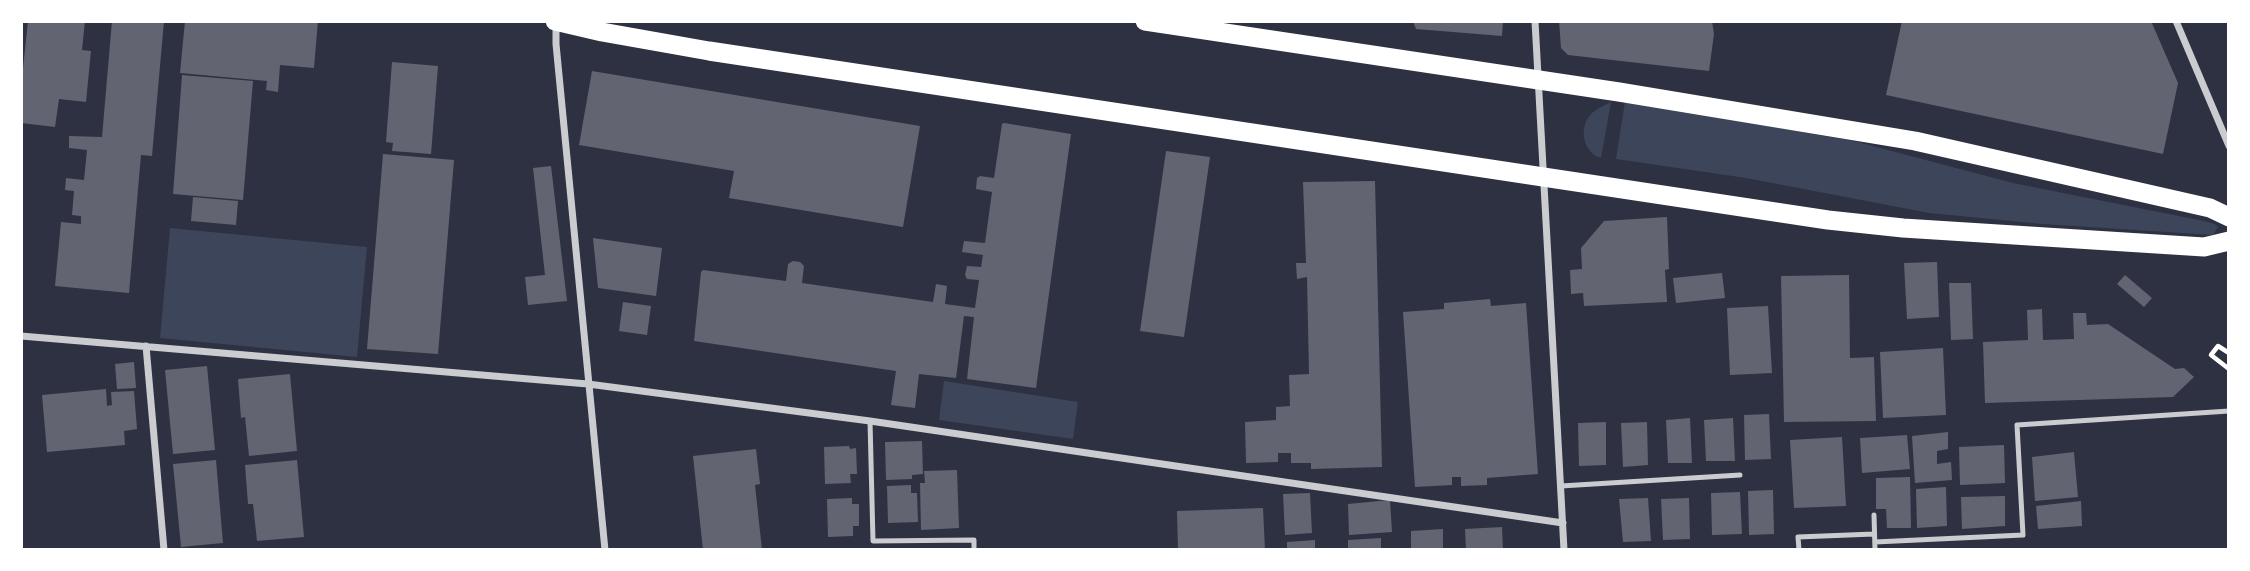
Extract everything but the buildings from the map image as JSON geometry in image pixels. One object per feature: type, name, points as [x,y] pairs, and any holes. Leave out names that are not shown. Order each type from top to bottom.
[{"type":"highway","points":[[556,21],[709,51],[1828,220],[1903,228],[2204,247],[2229,241]]},
{"type":"highway","points":[[1144,21],[1538,80],[1915,141],[2210,208],[2229,217]]},
{"type":"street","points":[[556,21],[556,52],[605,550]]},
{"type":"street","points":[[1535,21],[1564,550]]},
{"type":"street","points":[[2176,21],[2229,146]]},
{"type":"street","points":[[21,336],[588,384],[870,421],[1563,523]]},
{"type":"street","points":[[146,346],[164,550]]},
{"type":"lane","points":[[1875,542],[2023,534],[2017,425],[2229,411]]},
{"type":"lane","points":[[870,421],[873,541],[974,540],[974,550]]},
{"type":"lane","points":[[1561,486],[1740,475]]},
{"type":"lane","points":[[1874,514],[1875,550]]},
{"type":"lane","points":[[1799,550],[1798,537],[1874,534]]},
{"type":"path","points":[[2229,354],[2218,345],[2211,355],[2229,369]]},
{"type":"shaded area","points":[[1625,101],[1854,141],[2013,183],[2204,221],[2218,227],[2213,235],[2042,224],[1929,213],[1746,178],[1616,159]]},
{"type":"shaded area","points":[[1611,102],[1601,158],[1586,145],[1585,126],[1591,114]]},
{"type":"shaded area","points":[[170,228],[367,247],[357,357],[160,338]]},
{"type":"shaded area","points":[[944,381],[1078,402],[1073,439],[939,420]]}]
